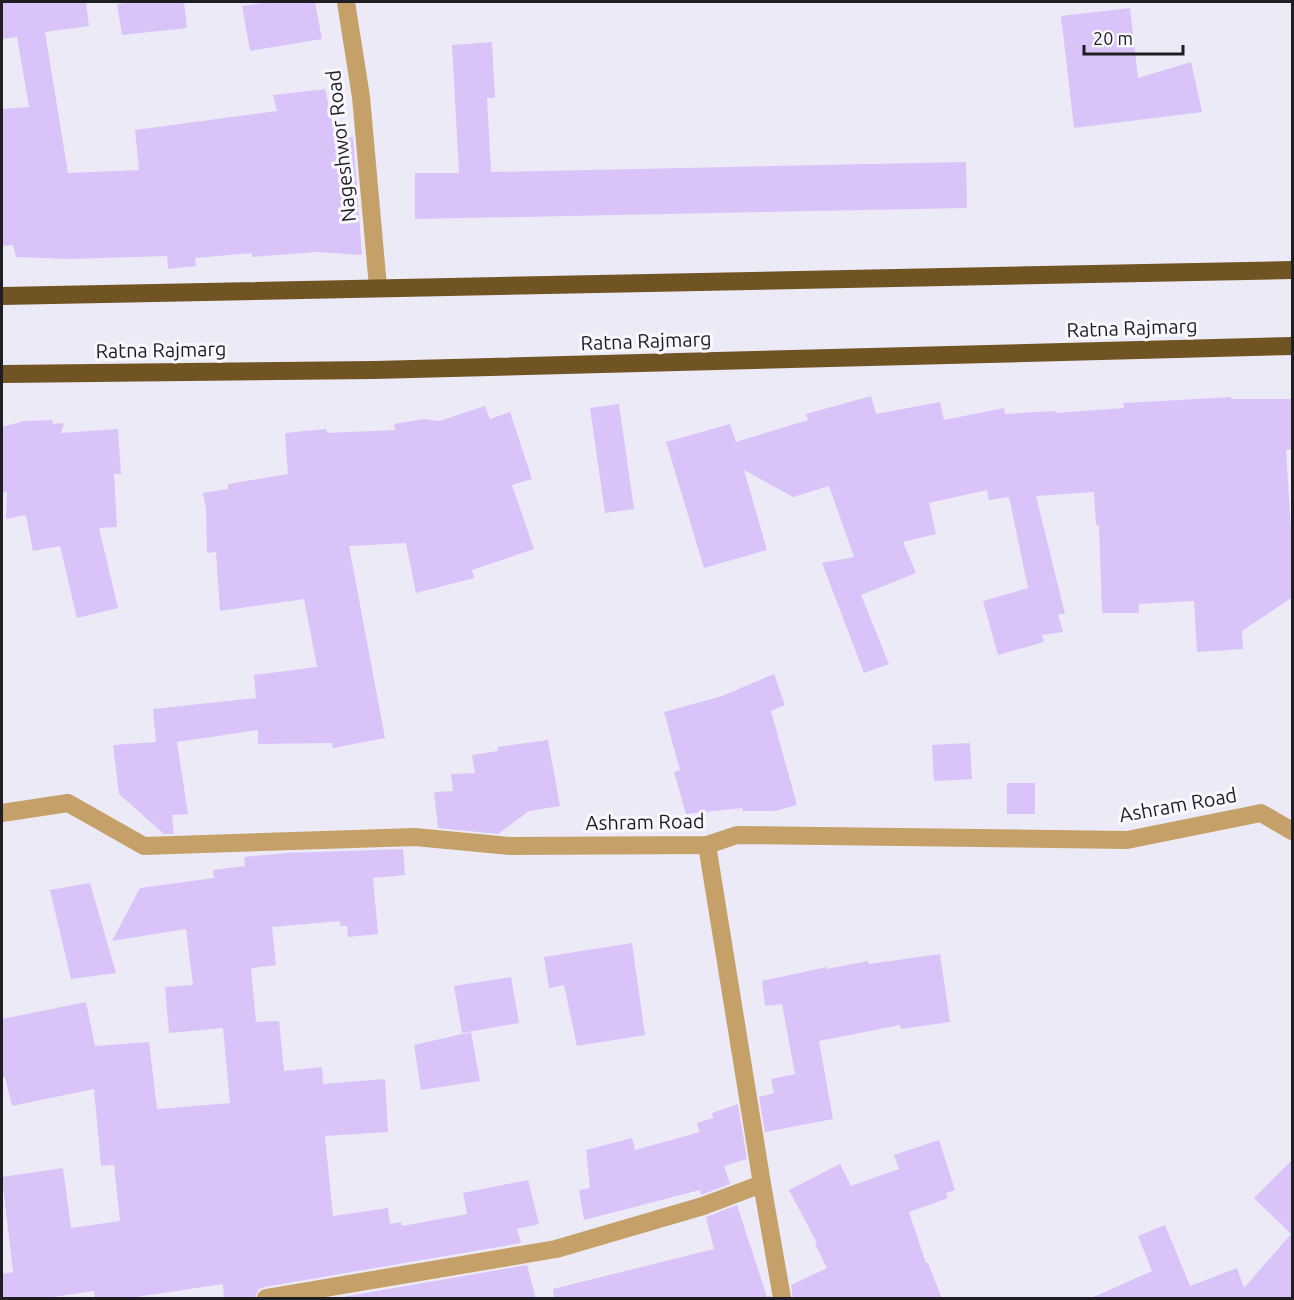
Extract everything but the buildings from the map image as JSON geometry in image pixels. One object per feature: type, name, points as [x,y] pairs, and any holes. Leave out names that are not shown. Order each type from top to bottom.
[{"type":"highway","points":[[2,296],[1293,270]]},
{"type":"highway","name":"Ratna Rajmarg","points":[[2,374],[374,370],[1293,346]]},
{"type":"street","name":"Nageshwor Road","points":[[346,2],[361,97],[378,287]]},
{"type":"street","name":"Ashram Road","points":[[2,813],[68,803],[144,846],[415,837],[510,846],[707,845],[737,835],[1127,840],[1261,813],[1293,831]]},
{"type":"street","points":[[707,845],[782,1299]]},
{"type":"street","points":[[266,1299],[556,1249],[704,1206],[762,1184]]}]
